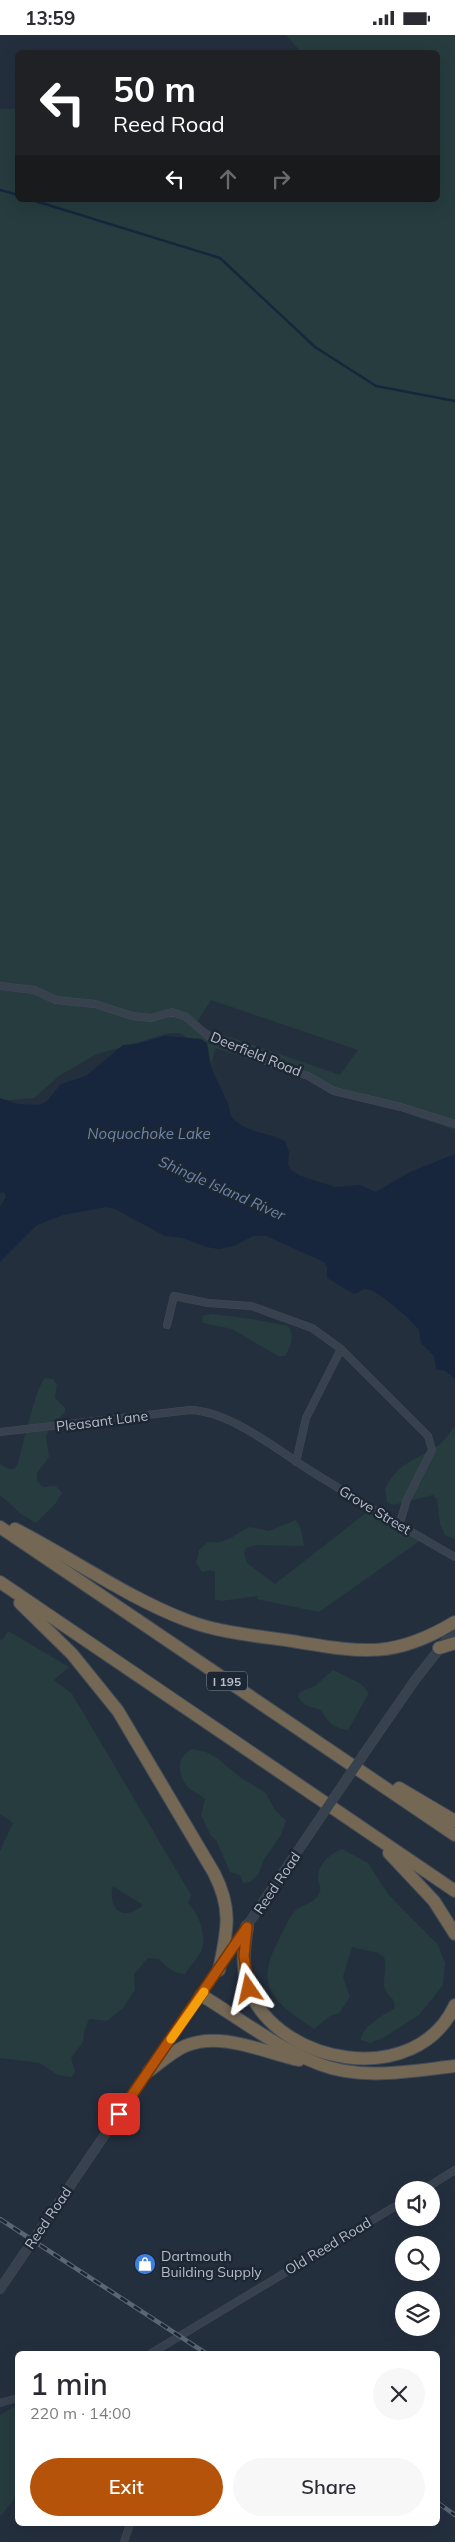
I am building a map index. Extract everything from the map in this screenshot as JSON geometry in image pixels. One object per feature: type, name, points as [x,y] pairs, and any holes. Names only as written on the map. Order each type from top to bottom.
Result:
[{"type":"highway","points":[[0,1521],[145,1601],[186,1620],[211,1628],[370,1652],[396,1648],[421,1641],[455,1621]]},
{"type":"highway","name":"I 195","points":[[0,1527],[455,1835]]},
{"type":"highway","points":[[0,1583],[455,1891]]},
{"type":"highway","points":[[0,1583],[72,1654],[108,1697],[140,1745],[214,1873],[224,1894],[228,1912],[218,1970]]},
{"type":"highway","points":[[439,1648],[455,1643]]},
{"type":"highway","points":[[345,1760],[455,1821]]},
{"type":"highway","points":[[370,1833],[434,1901],[455,1934]]},
{"type":"highway","points":[[247,1927],[244,1947],[244,1971],[253,1997],[263,2012],[280,2028],[300,2041],[323,2052],[362,2059],[400,2054],[432,2036],[445,2023],[455,2005]]},
{"type":"highway","points":[[202,1995],[284,2047],[320,2065]]},
{"type":"highway","points":[[149,2071],[186,2046],[211,2041],[231,2043],[349,2071],[378,2073],[455,2066]]},
{"type":"street","name":"Deerfield Road","points":[[0,986],[34,990],[56,1000],[95,1005],[132,1016],[151,1018],[172,1012],[186,1017],[208,1036],[254,1057],[308,1076],[334,1091],[401,1107],[455,1124]]},
{"type":"street","points":[[167,1325],[174,1296],[208,1303],[251,1306],[312,1328],[341,1349],[428,1436],[432,1450],[407,1499],[399,1526]]},
{"type":"street","points":[[296,1463],[306,1418],[341,1349]]},
{"type":"street","name":"Pleasant Lane","points":[[0,1433],[190,1410],[204,1410]]},
{"type":"street","name":"Grove Street","points":[[204,1410],[229,1421],[399,1526],[455,1557]]},
{"type":"street","name":"Reed Road","points":[[0,2289],[202,1995],[370,1745],[439,1648],[455,1629]]},
{"type":"street","points":[[437,2181],[455,2170]]},
{"type":"street","name":"Old Reed Road","points":[[155,2351],[395,2206]]},
{"type":"street","points":[[0,2403],[15,2399]]},
{"type":"street","points":[[124,2542],[129,2526]]},
{"type":"green space","points":[[286,35],[455,35],[455,1130],[216,1048],[210,1066],[190,1039],[179,1033],[169,1033],[95,1055],[59,1076],[34,1098],[0,1101],[0,109],[15,109],[15,202],[440,202],[440,50],[299,50]],"holes":[[[211,1000],[358,1050],[340,1075],[195,1025]]]},
{"type":"green space","points":[[212,1314],[288,1326],[292,1337],[289,1349],[285,1356],[278,1356],[232,1329],[203,1323],[202,1316]]},
{"type":"green space","points":[[45,1378],[53,1379],[57,1385],[55,1398],[65,1408],[65,1412],[49,1429],[46,1437],[49,1457],[37,1473],[37,1481],[43,1487],[56,1486],[62,1493],[55,1504],[36,1523],[21,1514],[0,1495],[0,1464],[8,1469],[14,1469],[18,1464],[34,1405],[41,1383]]},
{"type":"green space","points":[[455,1426],[455,1539],[445,1535],[440,1524],[437,1499],[433,1495],[393,1505],[387,1502],[385,1489],[396,1472],[440,1444]]},
{"type":"green space","points":[[371,1509],[424,1538],[319,1612],[256,1599],[258,1596],[221,1601],[215,1599],[215,1572],[210,1570],[202,1572],[196,1563],[199,1550],[208,1542],[226,1540],[250,1527],[269,1531],[296,1520],[301,1529],[304,1546],[257,1545],[246,1548],[244,1552],[247,1563],[275,1584]]},
{"type":"green space","points":[[8,1631],[69,1667],[54,1680],[72,1694],[191,1895],[188,1904],[196,1913],[203,1933],[201,1952],[185,1974],[174,1971],[159,1959],[148,1958],[134,1974],[135,1990],[123,2008],[107,2021],[89,2019],[84,2032],[83,2042],[71,2058],[75,2072],[71,2077],[58,2075],[40,2063],[0,2058],[0,1851],[13,1823],[0,1814],[0,1639],[2,1640]],"holes":[[[113,1886],[143,1905],[129,1913],[119,1911],[112,1901]]]},
{"type":"green space","points":[[333,1670],[361,1684],[369,1693],[348,1730],[332,1724],[321,1710],[305,1705],[298,1697],[300,1692],[315,1686]]},
{"type":"green space","points":[[192,1749],[206,1752],[217,1758],[241,1778],[266,1793],[275,1810],[286,1821],[281,1835],[264,1859],[258,1875],[250,1882],[243,1883],[240,1875],[230,1872],[216,1840],[211,1836],[201,1815],[205,1799],[190,1789],[184,1782],[180,1772],[181,1761],[183,1756]]},
{"type":"green space","points":[[342,1849],[368,1863],[388,1894],[438,1945],[445,1963],[443,1985],[419,2015],[383,2038],[370,2043],[361,2040],[364,2031],[373,2022],[394,2009],[395,2005],[385,1989],[385,1961],[384,1957],[378,1953],[352,1947],[343,1977],[350,1997],[339,2013],[330,2016],[314,2029],[279,2002],[272,1993],[268,1983],[271,1957],[288,1922],[295,1911],[317,1898],[320,1890],[318,1875],[322,1865],[328,1857]]},
{"type":"green space","points":[[15,2406],[15,2498],[0,2517],[0,2415]]},
{"type":"water","name":"Noquochoke Lake","points":[[165,1036],[201,1039],[207,1043],[211,1067],[228,1104],[231,1116],[243,1126],[285,1141],[289,1152],[288,1165],[291,1170],[301,1176],[335,1187],[360,1185],[376,1192],[410,1172],[455,1154],[455,1379],[446,1371],[436,1369],[434,1356],[421,1343],[419,1330],[385,1299],[377,1293],[365,1289],[354,1294],[327,1278],[327,1268],[324,1262],[266,1236],[253,1236],[234,1246],[219,1249],[206,1247],[183,1238],[165,1236],[115,1209],[106,1207],[63,1215],[37,1225],[0,1262],[0,1207],[6,1197],[4,1192],[0,1193],[0,1098],[18,1104],[38,1105],[46,1102],[61,1084],[86,1076],[123,1045],[137,1044]]},
{"type":"waterway","points":[[0,190],[15,194]]},
{"type":"waterway","points":[[38,202],[220,258],[315,347],[376,386],[455,401]]},
{"type":"railway","points":[[0,2219],[202,2351]]},
{"type":"railway","points":[[440,2504],[455,2515]]},
{"type":"slow traffic","points":[[171,2039],[204,1992]]},
{"type":"place","name":"Dartmouth Building Supply","points":[[145,2264]]},
{"type":"route","points":[[119,2114],[247,1927],[244,1947],[244,1971],[249,1989]]},
{"type":"water label","name":"Shingle Island River","points":[[222,1188]]}]
